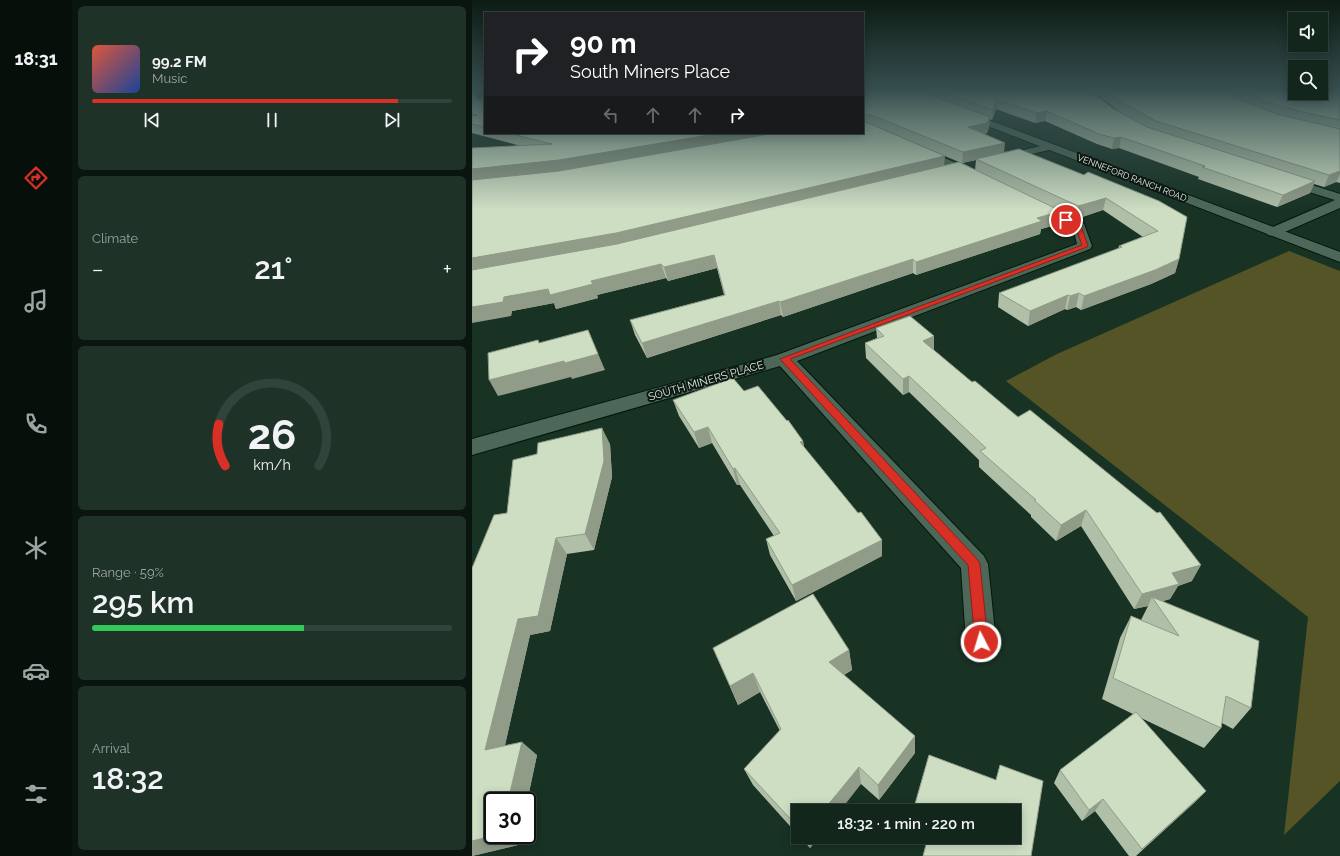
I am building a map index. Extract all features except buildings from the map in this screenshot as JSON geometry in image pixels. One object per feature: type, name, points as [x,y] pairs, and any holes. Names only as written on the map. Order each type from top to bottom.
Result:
[{"type":"street","points":[[875,130],[989,182]]},
{"type":"street","name":"VENNEFORD RANCH ROAD","points":[[1006,130],[1340,257]]},
{"type":"street","points":[[938,174],[1049,146]]},
{"type":"street","points":[[1274,176],[1340,198]]},
{"type":"street","name":"SOUTH MINERS PLACE","points":[[472,447],[784,359],[1085,246],[1079,227],[1016,196]]},
{"type":"street","points":[[1273,232],[1340,203]]},
{"type":"street","points":[[784,359],[974,564],[981,642]]},
{"type":"shaded area","points":[[1289,251],[1340,271],[1340,781],[1284,835],[1308,617],[1006,381],[1057,354]]},
{"type":"route","points":[[981,642],[974,564],[784,359],[1085,246],[1079,227],[1066,220]]}]
